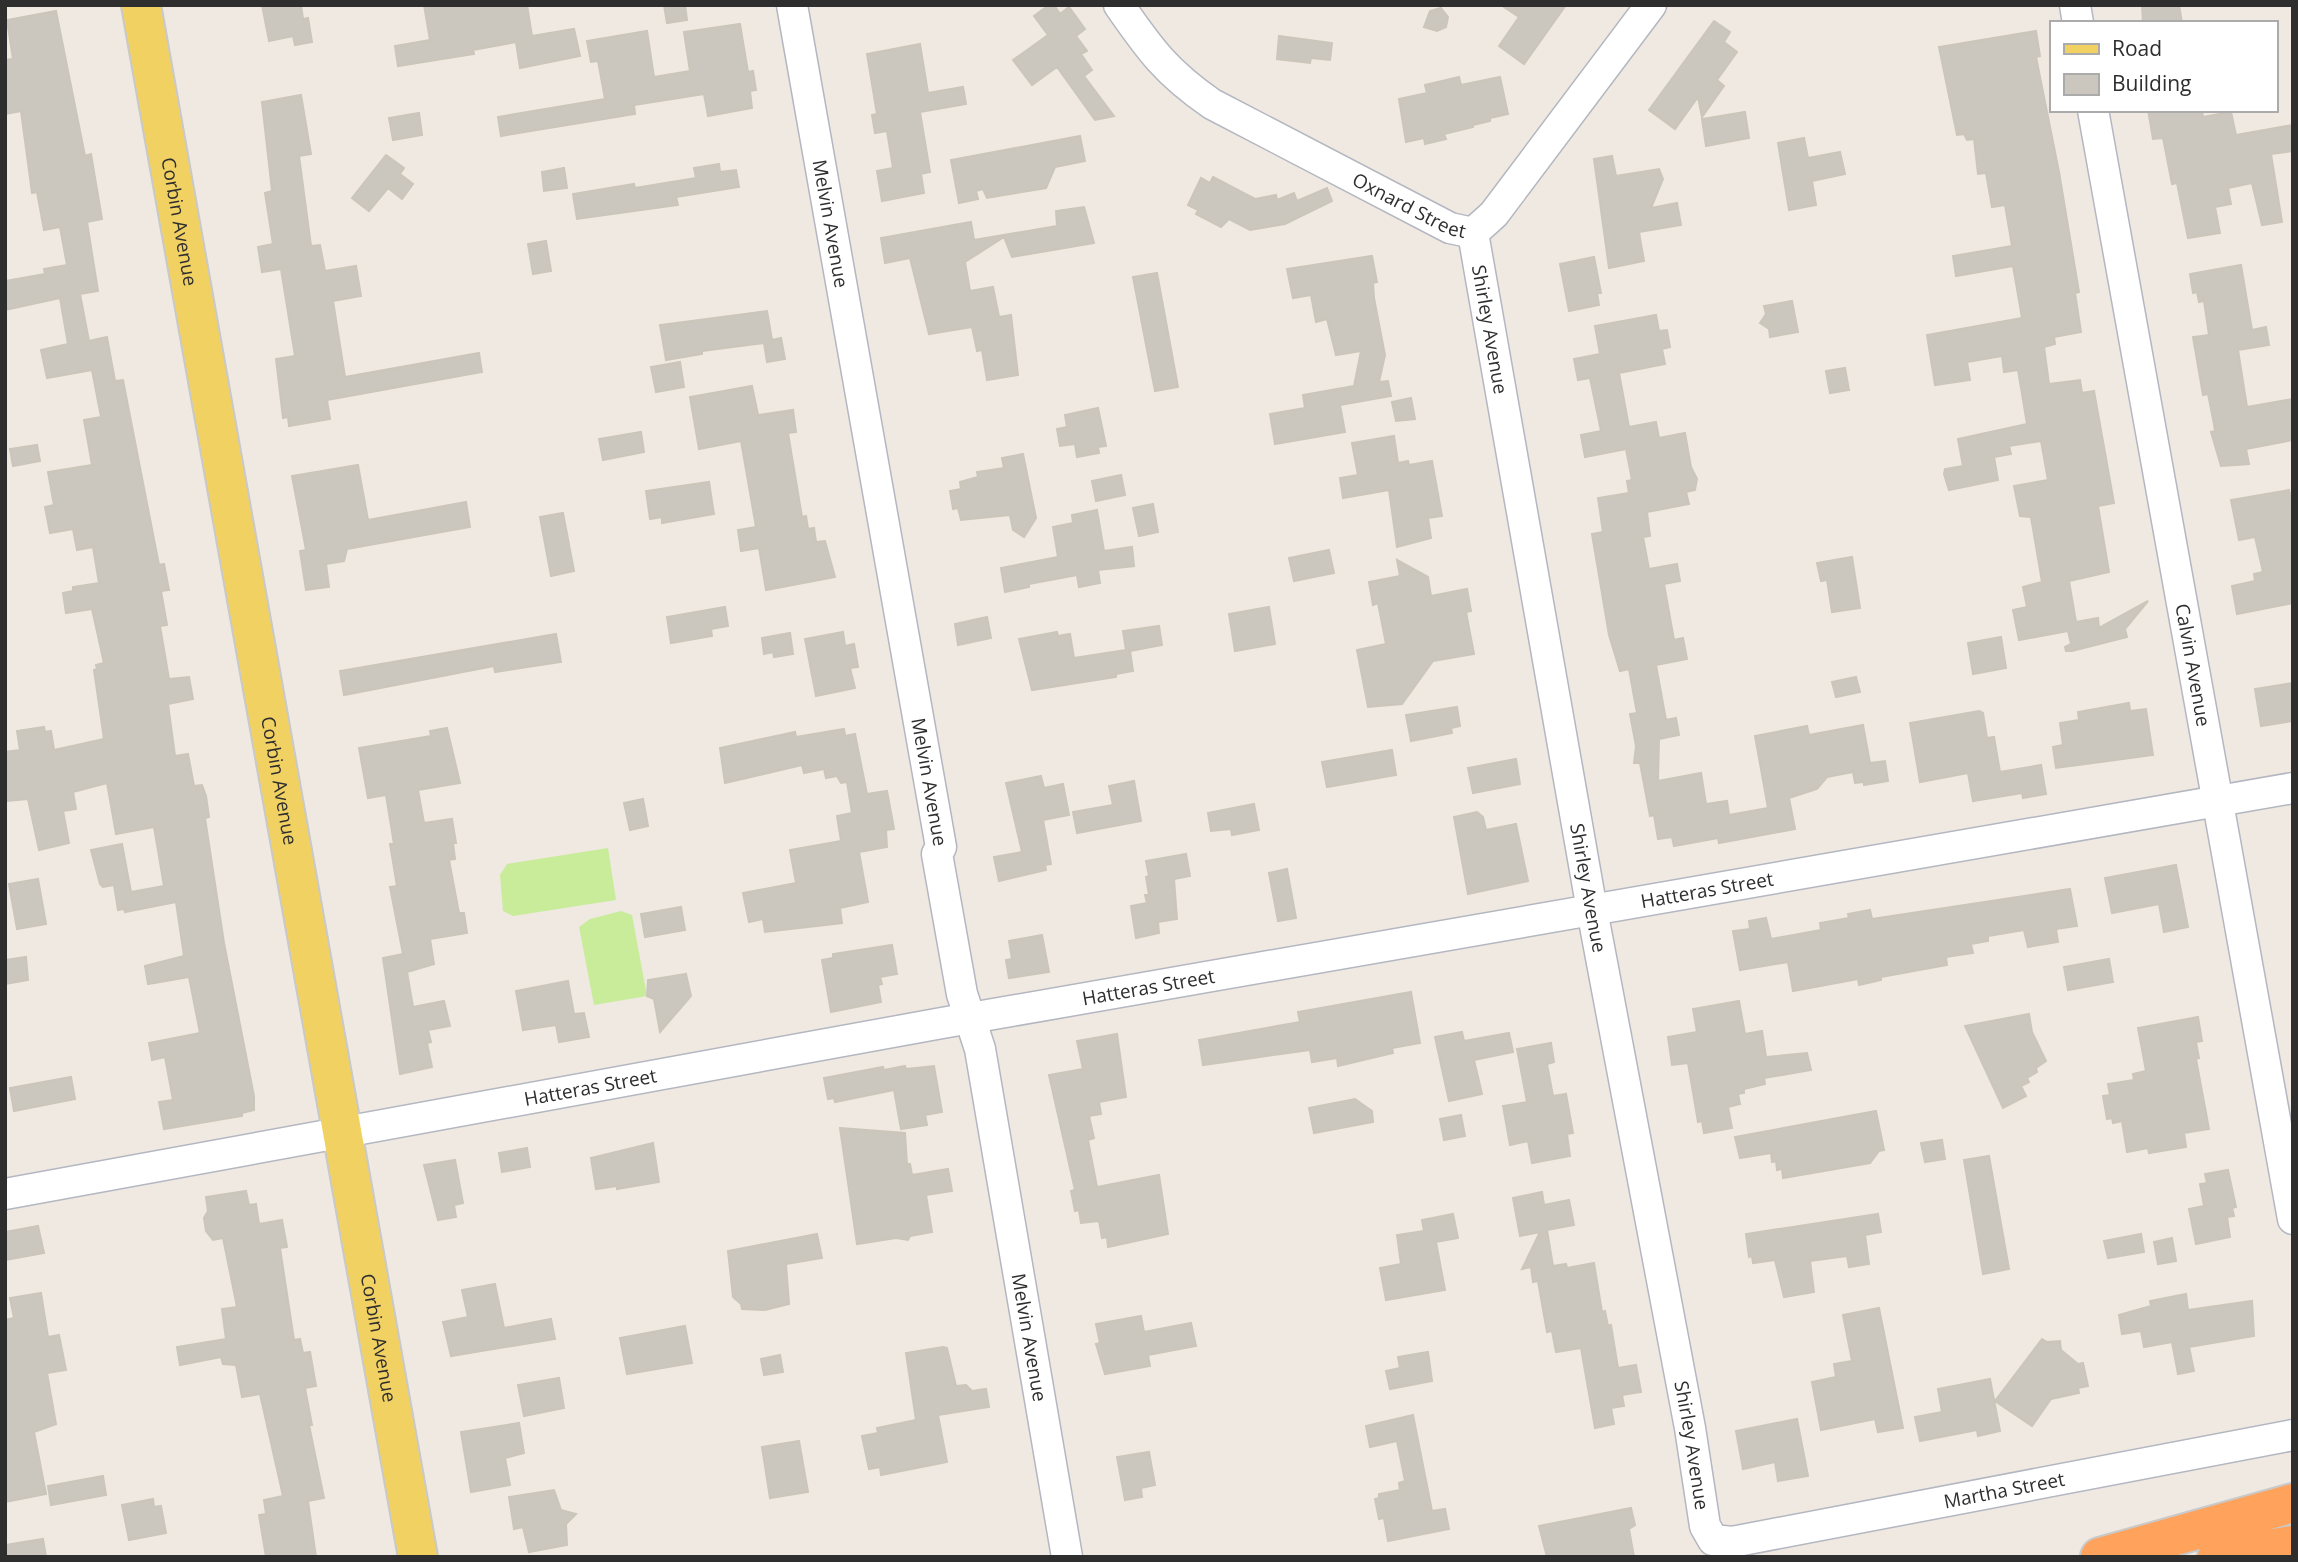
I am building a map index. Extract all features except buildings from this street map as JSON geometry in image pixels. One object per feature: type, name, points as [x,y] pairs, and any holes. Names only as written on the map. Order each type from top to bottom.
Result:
[{"type":"highway","points":[[2100,1557],[2293,1503]]},
{"type":"highway","points":[[2217,1557],[2293,1545]]},
{"type":"main road","name":"Corbin Avenue","points":[[141,5],[418,1557]]},
{"type":"street","name":"Melvin Avenue","points":[[792,5],[942,847],[937,854],[962,994],[982,1063],[1067,1557]]},
{"type":"street","name":"Oxnard Street","points":[[1119,5],[1149,48],[1176,79],[1212,104],[1450,228],[1472,233],[1494,214],[1651,5]]},
{"type":"street","name":"Calvin Avenue","points":[[2093,112],[2220,801],[2293,1219]]},
{"type":"street","name":"Shirley Avenue","points":[[1472,233],[1592,910],[1690,1428],[1705,1526],[1713,1540]]},
{"type":"street","name":"Hatteras Street","points":[[5,1194],[969,1019],[2293,788]]},
{"type":"street","name":"Martha Street","points":[[1713,1540],[1732,1542],[2293,1435]]},
{"type":"green space","points":[[608,848],[616,900],[513,916],[503,911],[500,875],[507,864]]},
{"type":"green space","points":[[621,911],[632,915],[647,996],[594,1005],[579,927],[590,919]]}]
